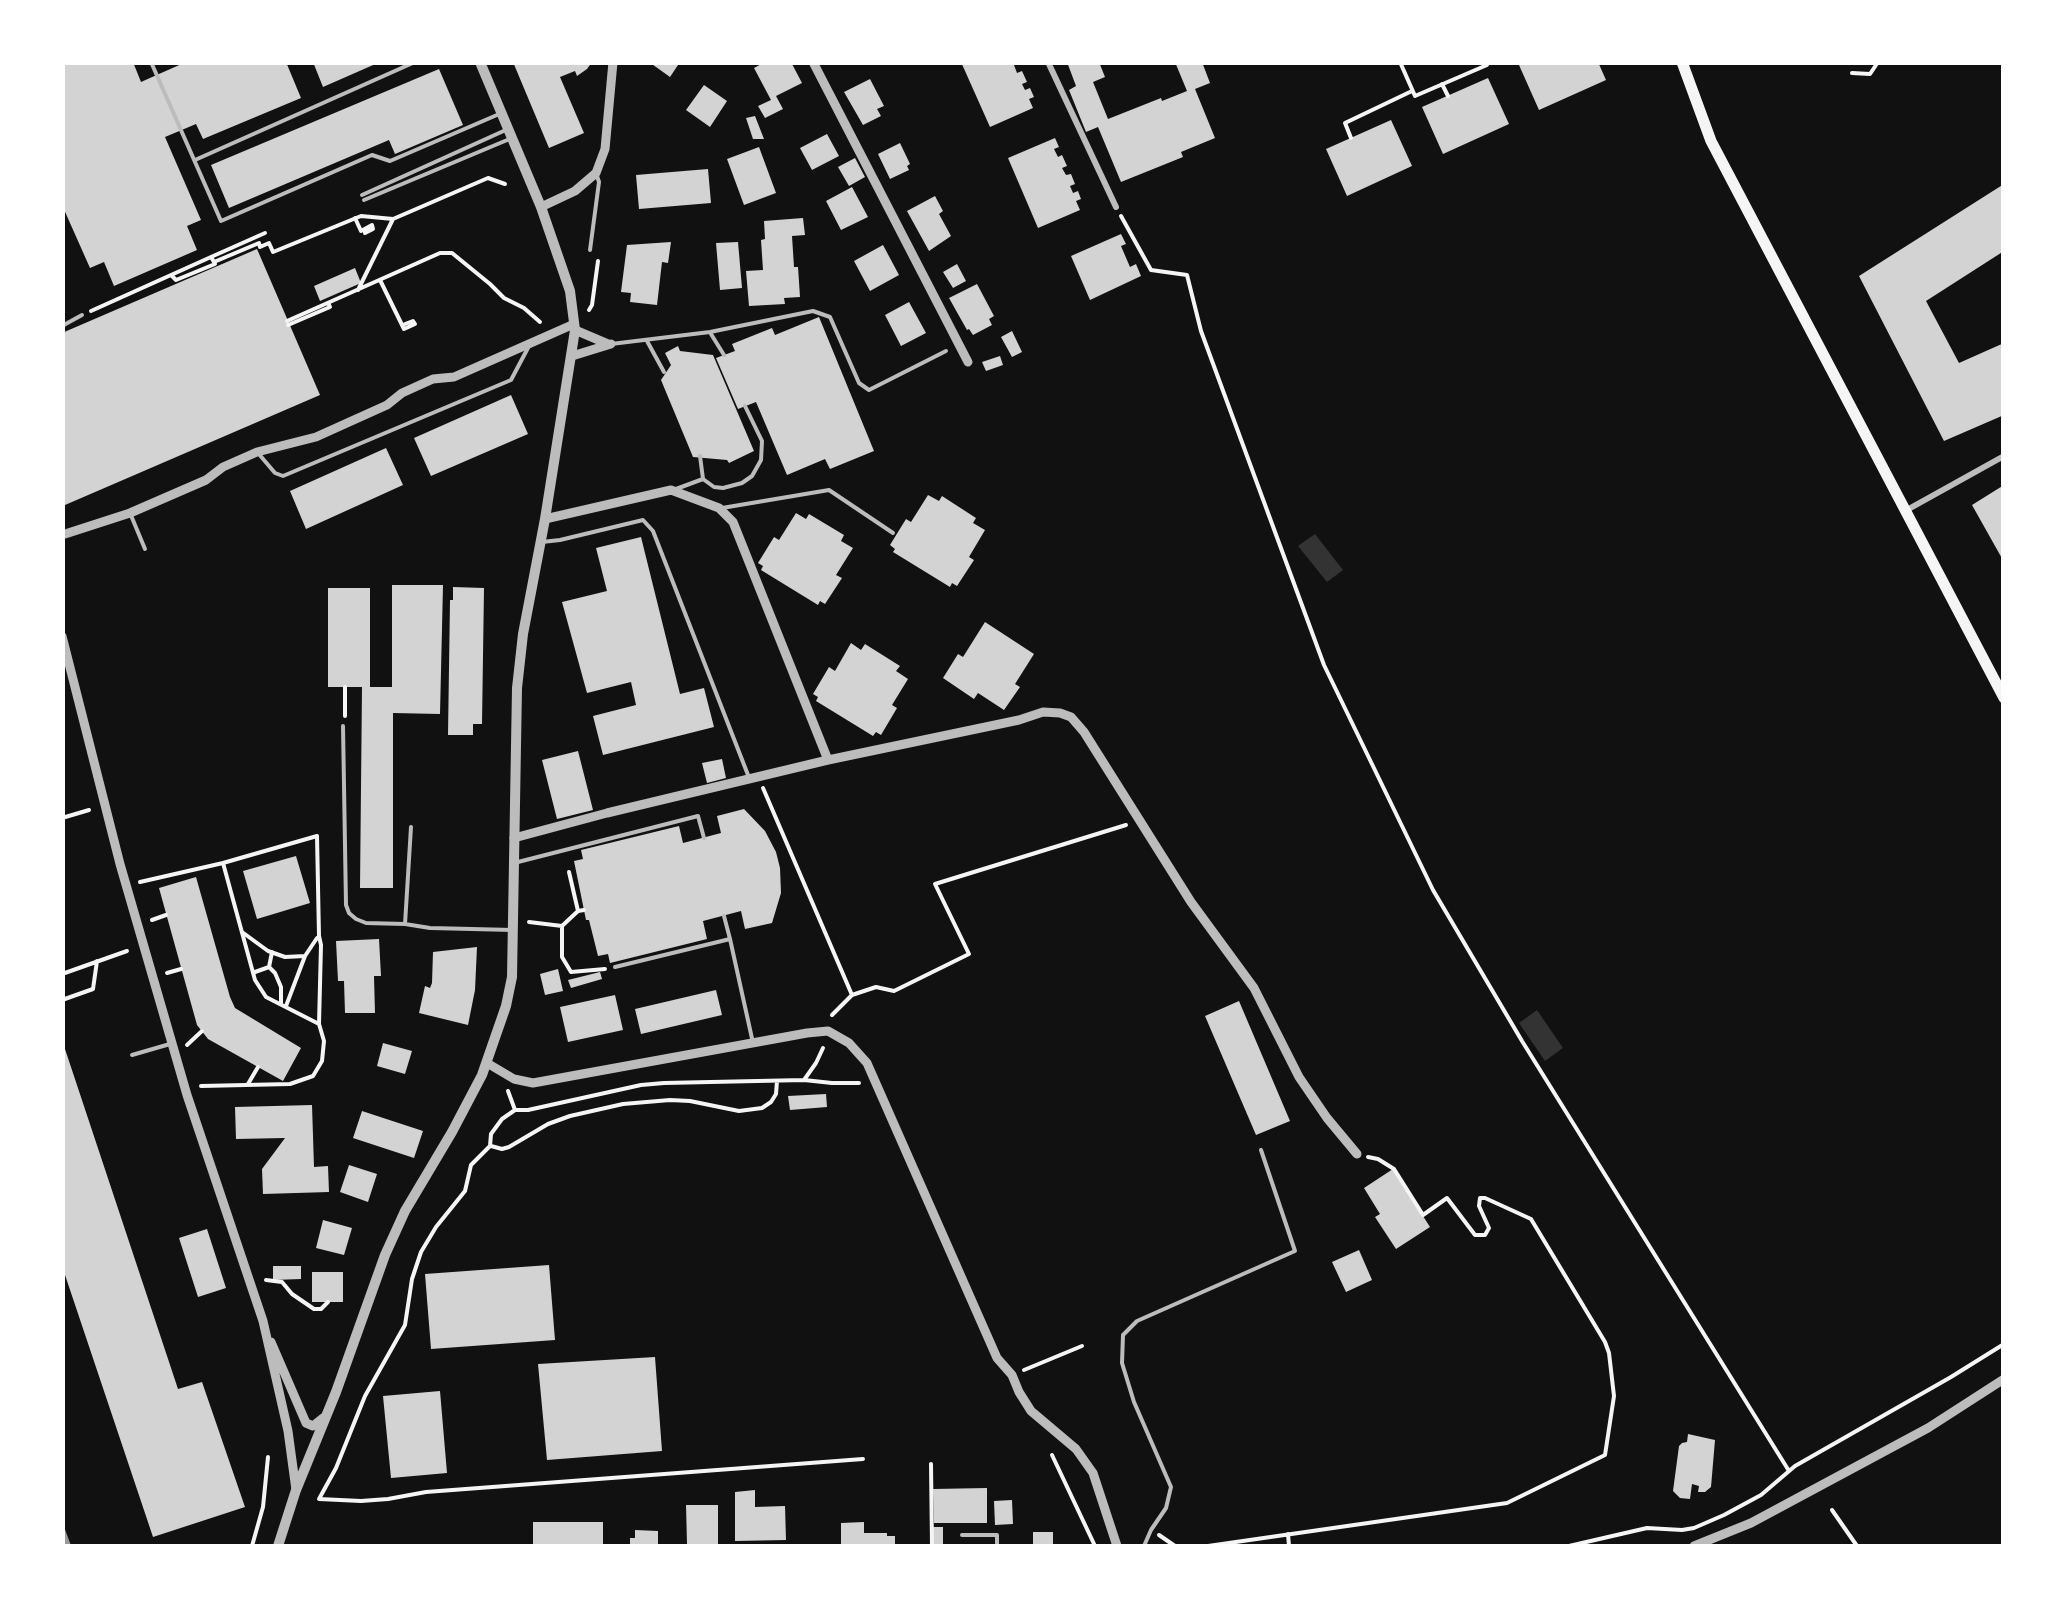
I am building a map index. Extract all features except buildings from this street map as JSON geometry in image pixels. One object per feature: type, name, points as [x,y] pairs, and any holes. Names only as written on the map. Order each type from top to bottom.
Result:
[{"type":"main road","points":[[1682,62],[1712,141],[2004,698]]},
{"type":"street","points":[[278,1546],[385,1255],[487,1062],[512,977],[517,688],[574,327],[570,291],[541,207],[480,62]]},
{"type":"street","points":[[541,207],[574,191],[596,174],[605,148],[613,62]]},
{"type":"street","points":[[813,62],[968,362]]},
{"type":"street","points":[[1048,62],[1116,208]]},
{"type":"street","points":[[574,327],[589,338],[611,344]]},
{"type":"street","points":[[62,536],[130,513],[258,452],[316,436],[388,405],[402,392],[434,378],[454,377],[574,327]]},
{"type":"street","points":[[572,356],[611,344]]},
{"type":"street","points":[[1904,512],[2004,456]]},
{"type":"street","points":[[545,519],[672,490],[719,508],[733,522],[828,760]]},
{"type":"street","points":[[62,636],[126,885],[186,1095],[263,1321],[306,1423],[316,1425],[327,1414]]},
{"type":"street","points":[[514,838],[828,760],[1043,712],[1060,713],[1084,732],[1191,902],[1254,988],[1299,1077],[1326,1118],[1357,1154]]},
{"type":"street","points":[[487,1062],[514,1079],[533,1084],[828,1031],[849,1042],[866,1063],[997,1358],[1012,1375],[1031,1410],[1076,1449],[1093,1473],[1117,1546]]},
{"type":"street","points":[[263,1321],[288,1432],[296,1490]]},
{"type":"street","points":[[1694,1546],[1750,1523],[1928,1428],[2004,1378]]},
{"type":"lane","points":[[150,62],[221,221],[372,155],[390,161],[502,113]]},
{"type":"lane","points":[[194,160],[415,62]]},
{"type":"lane","points":[[510,133],[363,197],[510,133]]},
{"type":"lane","points":[[590,250],[599,182],[596,174]]},
{"type":"lane","points":[[611,344],[710,332],[813,311],[830,316],[858,384],[868,390],[946,350]]},
{"type":"lane","points":[[62,326],[82,315]]},
{"type":"lane","points":[[710,332],[724,355]]},
{"type":"lane","points":[[646,338],[664,372]]},
{"type":"lane","points":[[258,452],[282,476],[511,380],[528,346]]},
{"type":"lane","points":[[700,456],[704,479],[714,487],[742,483],[752,476],[761,460],[762,441],[745,406]]},
{"type":"lane","points":[[672,490],[704,479]]},
{"type":"lane","points":[[719,508],[829,490],[893,533]]},
{"type":"lane","points":[[130,513],[146,549]]},
{"type":"lane","points":[[540,542],[643,520],[653,531],[754,778]]},
{"type":"lane","points":[[344,726],[349,913],[366,923],[513,930]]},
{"type":"lane","points":[[514,863],[698,816],[704,838]]},
{"type":"lane","points":[[404,924],[411,828]]},
{"type":"lane","points":[[724,916],[753,1043]]},
{"type":"lane","points":[[615,967],[730,939]]},
{"type":"lane","points":[[132,1055],[172,1044]]},
{"type":"lane","points":[[1144,1546],[1166,1508],[1171,1487],[1134,1402],[1122,1363],[1123,1335],[1137,1320],[1295,1251],[1261,1150]]},
{"type":"lane","points":[[962,1535],[996,1535],[997,1546]]},
{"type":"path","points":[[1400,62],[1415,96],[1489,63]]},
{"type":"path","points":[[1852,73],[1870,74],[1878,62]]},
{"type":"path","points":[[1442,84],[1448,96]]},
{"type":"path","points":[[1351,138],[1344,124],[1412,91]]},
{"type":"path","points":[[82,315],[170,275],[257,244],[260,247],[270,243],[273,252],[361,216],[392,220],[488,178],[505,184]]},
{"type":"path","points":[[1116,208],[1150,270],[1186,276],[1201,330],[1324,665],[1434,890],[1522,1041],[1789,1471]]},
{"type":"path","points":[[354,218],[360,230],[372,226],[365,233]]},
{"type":"path","points":[[358,290],[392,220]]},
{"type":"path","points":[[213,259],[265,233]]},
{"type":"path","points":[[257,244],[260,252]]},
{"type":"path","points":[[288,323],[330,307],[328,303],[440,253],[452,253],[504,298],[540,322]]},
{"type":"path","points":[[170,275],[176,280],[190,276],[215,264],[213,259]]},
{"type":"path","points":[[380,280],[404,329],[415,324],[405,324]]},
{"type":"path","points":[[126,295],[129,302]]},
{"type":"path","points":[[345,710],[346,687]]},
{"type":"path","points":[[754,778],[852,995]]},
{"type":"path","points":[[62,818],[89,810]]},
{"type":"path","points":[[832,1015],[852,995],[876,987],[894,991],[969,954],[936,884],[1140,821]]},
{"type":"path","points":[[126,885],[316,836],[322,1062],[312,1076],[290,1084],[196,1086]]},
{"type":"path","points":[[223,862],[253,973],[266,996],[319,1024]]},
{"type":"path","points":[[529,922],[562,926],[581,911],[569,872]]},
{"type":"path","points":[[152,920],[166,916]]},
{"type":"path","points":[[562,926],[562,957],[571,972],[615,967]]},
{"type":"path","points":[[241,932],[285,957],[304,956]]},
{"type":"path","points":[[283,1004],[304,956],[319,936]]},
{"type":"path","points":[[62,974],[127,951]]},
{"type":"path","points":[[269,967],[272,952]]},
{"type":"path","points":[[62,1001],[93,989],[98,961]]},
{"type":"path","points":[[253,973],[269,967]]},
{"type":"path","points":[[269,967],[281,987],[283,1004]]},
{"type":"path","points":[[166,973],[182,969]]},
{"type":"path","points":[[185,1046],[202,1031]]},
{"type":"path","points":[[804,1080],[823,1048]]},
{"type":"path","points":[[248,1084],[258,1067]]},
{"type":"path","points":[[863,1082],[753,1080],[653,1084],[515,1110],[502,1119],[490,1134],[490,1146],[471,1165],[465,1191],[421,1252],[412,1278],[405,1325],[365,1396],[319,1499],[388,1500],[426,1492],[863,1459]]},
{"type":"path","points":[[490,1146],[509,1147],[548,1124],[623,1104],[670,1100],[740,1110],[762,1108],[776,1094],[777,1081]]},
{"type":"path","points":[[509,1089],[515,1110]]},
{"type":"path","points":[[1208,1546],[1507,1502],[1606,1455],[1613,1419],[1613,1376],[1605,1342],[1531,1220],[1480,1198],[1479,1206],[1488,1228],[1485,1235],[1475,1235],[1447,1198],[1423,1214],[1394,1170],[1378,1159],[1357,1154]]},
{"type":"path","points":[[258,1279],[282,1282],[314,1309],[321,1309],[328,1302]]},
{"type":"path","points":[[1570,1546],[1648,1528],[1694,1528],[1761,1495],[1789,1471],[2004,1344]]},
{"type":"path","points":[[1024,1370],[1082,1346]]},
{"type":"path","points":[[352,1394],[365,1396]]},
{"type":"path","points":[[1052,1455],[1095,1546]]},
{"type":"path","points":[[252,1546],[263,1507],[268,1457]]},
{"type":"path","points":[[931,1464],[932,1546]]},
{"type":"path","points":[[1832,1510],[1856,1546]]},
{"type":"path","points":[[1151,1530],[1176,1546]]},
{"type":"path","points":[[1288,1534],[1290,1546]]},
{"type":"shaded area","points":[[1315,534],[1343,570],[1327,582],[1298,546]]},
{"type":"shaded area","points":[[1537,1010],[1563,1048],[1545,1061],[1519,1023]]},
{"type":"railway","points":[[62,1530],[68,1546]]}]
